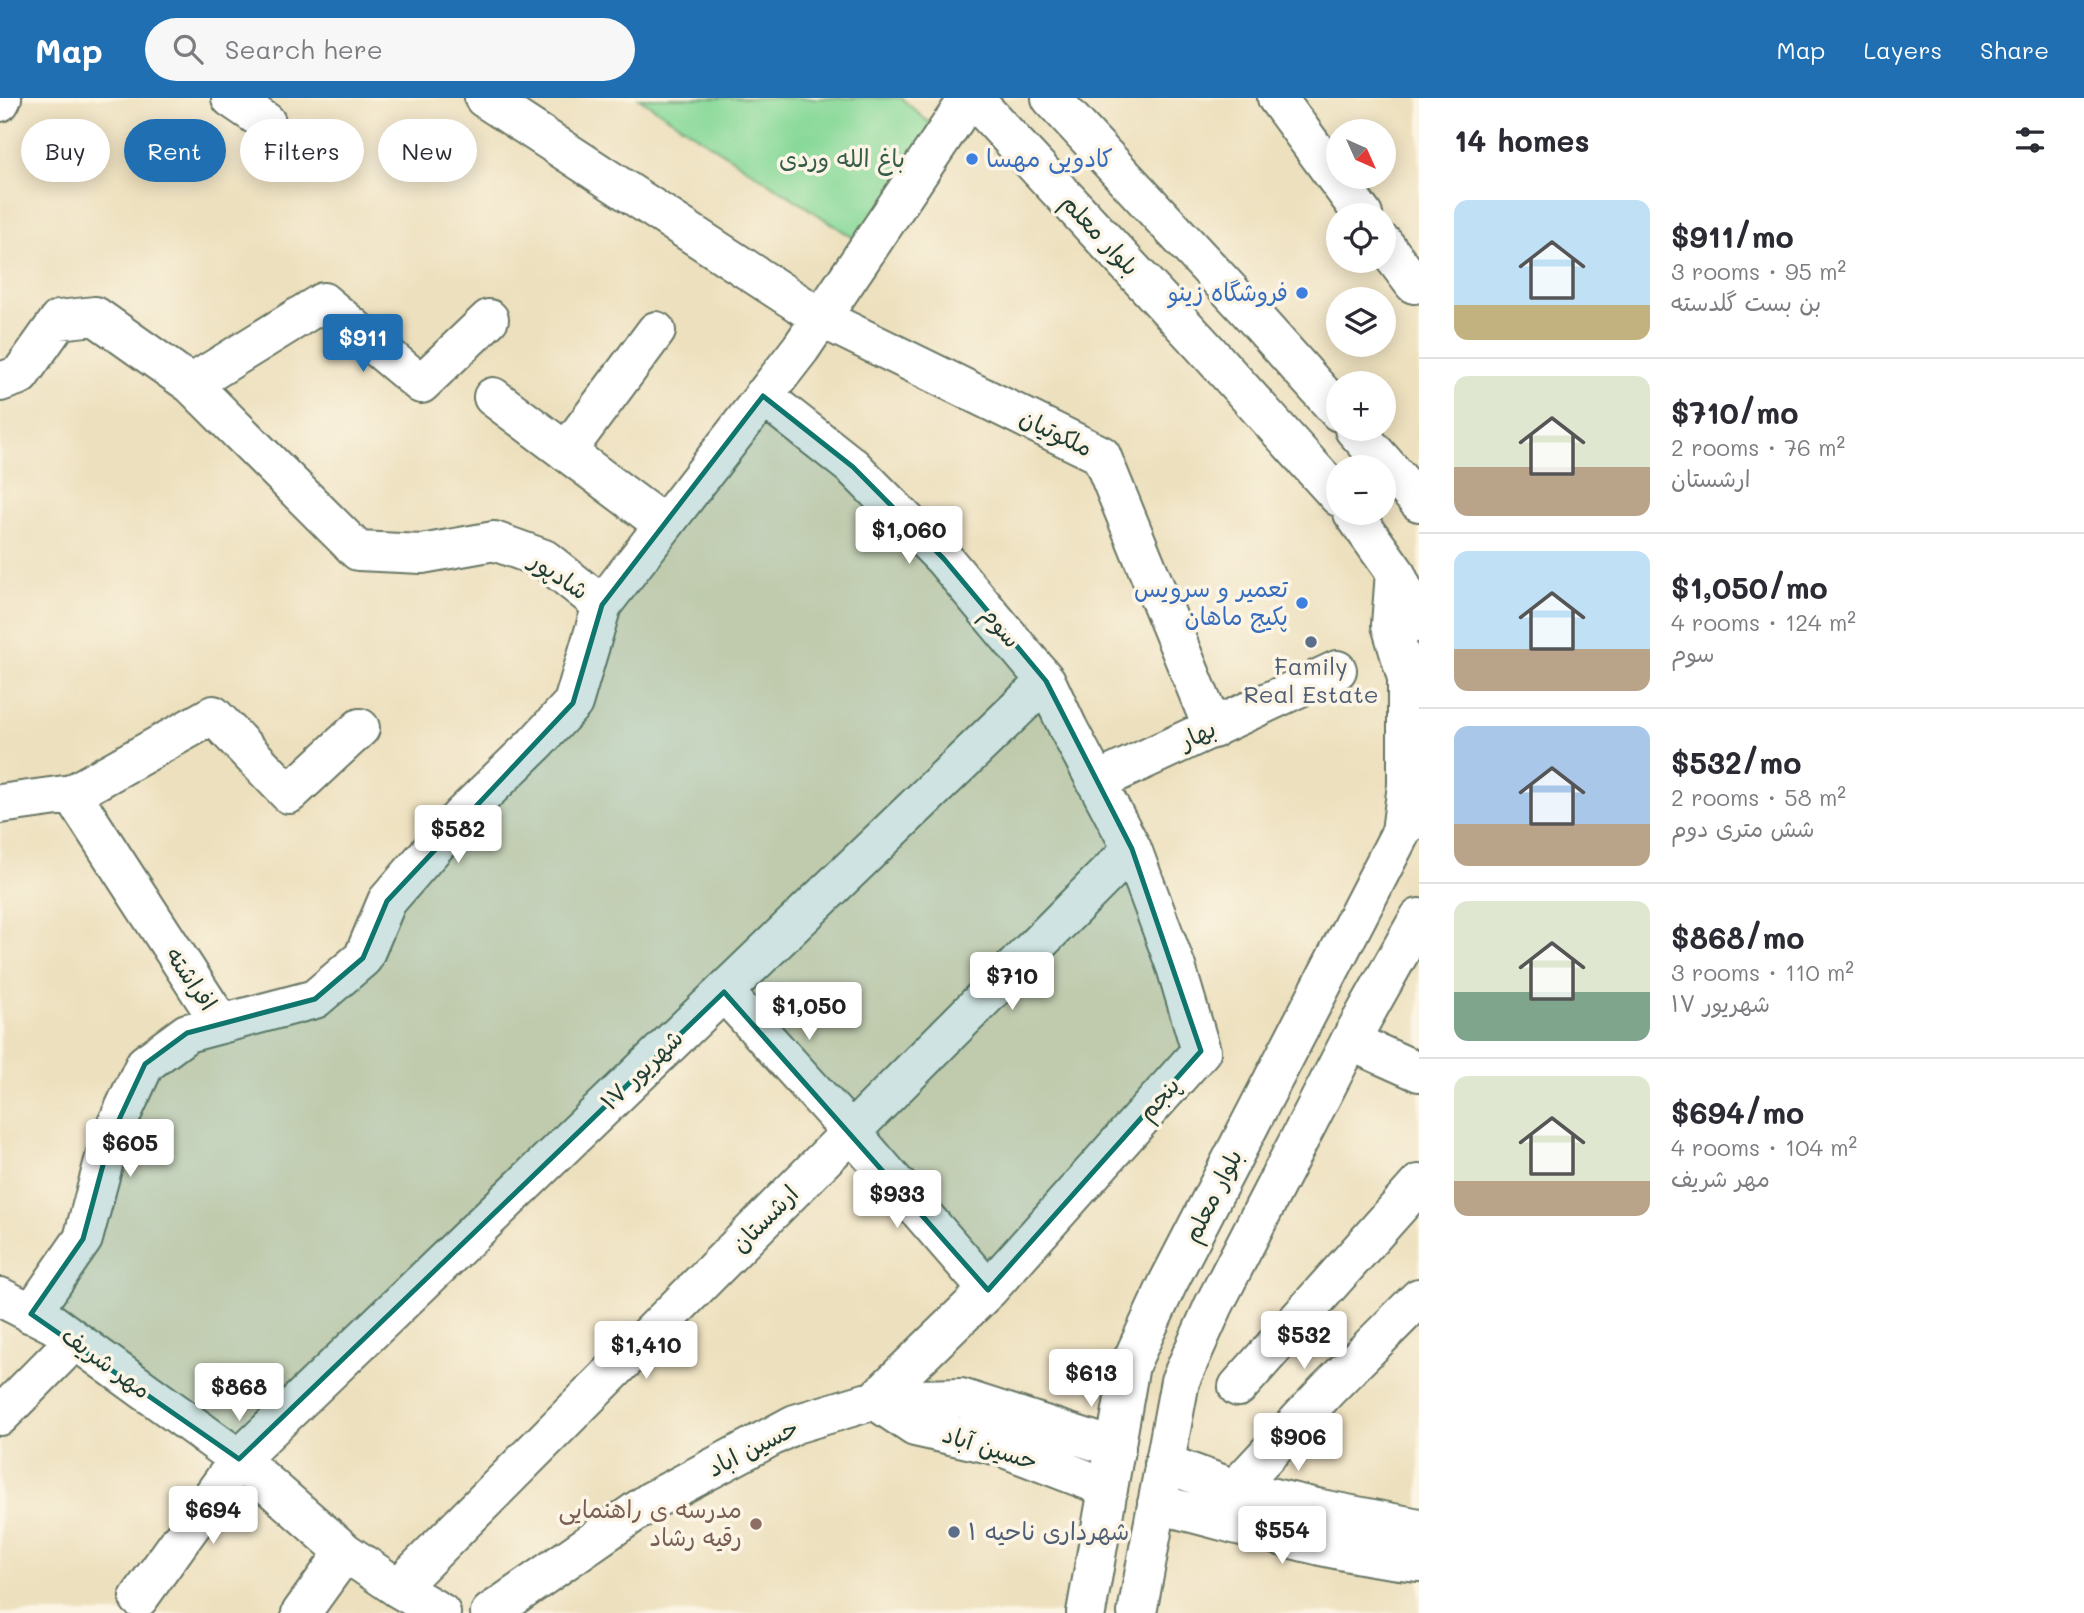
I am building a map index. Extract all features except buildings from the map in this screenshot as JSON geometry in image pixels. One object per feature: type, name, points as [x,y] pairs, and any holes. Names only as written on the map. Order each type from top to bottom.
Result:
[{"type":"street","points":[[231,98],[262,119]]},
{"type":"street","name":"ملکوتیان","points":[[484,98],[821,318],[1101,455],[1213,729]]},
{"type":"street","points":[[602,605],[821,318],[971,98]]},
{"type":"street","name":"بلوار معلم","points":[[971,98],[1203,346],[1326,483]]},
{"type":"street","points":[[1051,98],[1326,397]]},
{"type":"street","points":[[1277,98],[1354,203]]},
{"type":"street","points":[[1396,261],[1413,284]]},
{"type":"street","points":[[191,384],[323,302],[421,384],[489,319]]},
{"type":"street","name":"شادپور","points":[[0,382],[20,375],[59,320],[95,316],[191,384],[358,551],[422,554],[494,541],[544,559],[602,605],[573,703],[461,816],[387,901],[363,958],[315,999],[221,1024]]},
{"type":"street","points":[[566,452],[656,331]]},
{"type":"street","name":"سوم","points":[[763,396],[853,467],[944,559],[1046,681],[1068,728]]},
{"type":"street","points":[[492,397],[664,524]]},
{"type":"street","points":[[1365,441],[1419,502]]},
{"type":"street","points":[[1362,525],[1395,572],[1416,615]]},
{"type":"street","name":"بلوار معلم","points":[[1086,1613],[1130,1365],[1168,1283],[1410,820],[1407,678],[1391,625],[1395,572]]},
{"type":"street","name":"بهار","points":[[1096,782],[1337,670]]},
{"type":"street","name":"۱۷ شهریور","points":[[139,1598],[239,1459],[1046,681]]},
{"type":"street","points":[[0,804],[72,794],[213,715],[289,794],[360,728]]},
{"type":"street","name":"پنجم","points":[[875,1400],[988,1290],[1201,1051],[1176,967],[1132,849],[1068,728]]},
{"type":"street","name":"افراشته","points":[[16,1306],[83,1239],[110,1139],[145,1064],[187,1032],[221,1024],[72,794]]},
{"type":"street","name":"ارشستان","points":[[398,1588],[1132,849]]},
{"type":"street","name":"بلوار معلم","points":[[1137,1613],[1180,1381],[1214,1305],[1350,1041],[1419,918]]},
{"type":"street","points":[[723,992],[851,1132],[988,1290]]},
{"type":"street","points":[[1350,1041],[1419,1072]]},
{"type":"street","points":[[1238,1387],[1419,1184]]},
{"type":"street","points":[[1235,1489],[1327,1390],[1419,1298]]},
{"type":"street","name":"مهر شریف","points":[[16,1306],[53,1324],[239,1459],[345,1552],[441,1613]]},
{"type":"street","points":[[0,1416],[75,1340]]},
{"type":"street","name":"حسین اباد","points":[[490,1613],[651,1501],[795,1424],[875,1400],[961,1398],[1164,1463]]},
{"type":"street","name":"حسین آباد","points":[[875,1400],[915,1427],[999,1446],[1157,1504]]},
{"type":"street","points":[[1164,1463],[1235,1489],[1419,1528]]},
{"type":"street","points":[[1157,1504],[1334,1548],[1419,1562]]},
{"type":"street","points":[[301,1613],[345,1552]]},
{"type":"highlighted area","points":[[763,396],[853,467],[944,559],[1046,681],[1132,849],[1201,1051],[988,1290],[724,992],[239,1459],[31,1314],[83,1239],[110,1139],[145,1064],[187,1033],[315,999],[363,958],[387,901],[573,703],[602,605]]},
{"type":"green space","name":"باغ الله وردی","points":[[639,98],[901,98],[932,125],[863,244]]},
{"type":"place","name":"کادویی مهسا","points":[[972,159]]},
{"type":"place","name":"فروشگاه زینو","points":[[1302,293]]},
{"type":"place","name":"تعمیر و سرویس پکیج ماهان","points":[[1302,603]]},
{"type":"place","name":"Family Real Estate","points":[[1311,642]]},
{"type":"place","name":"مدرسه ی راهنمایی رقیه رشاد","points":[[756,1524]]},
{"type":"place","name":"شهرداری ناحیه ۱","points":[[954,1532]]}]
